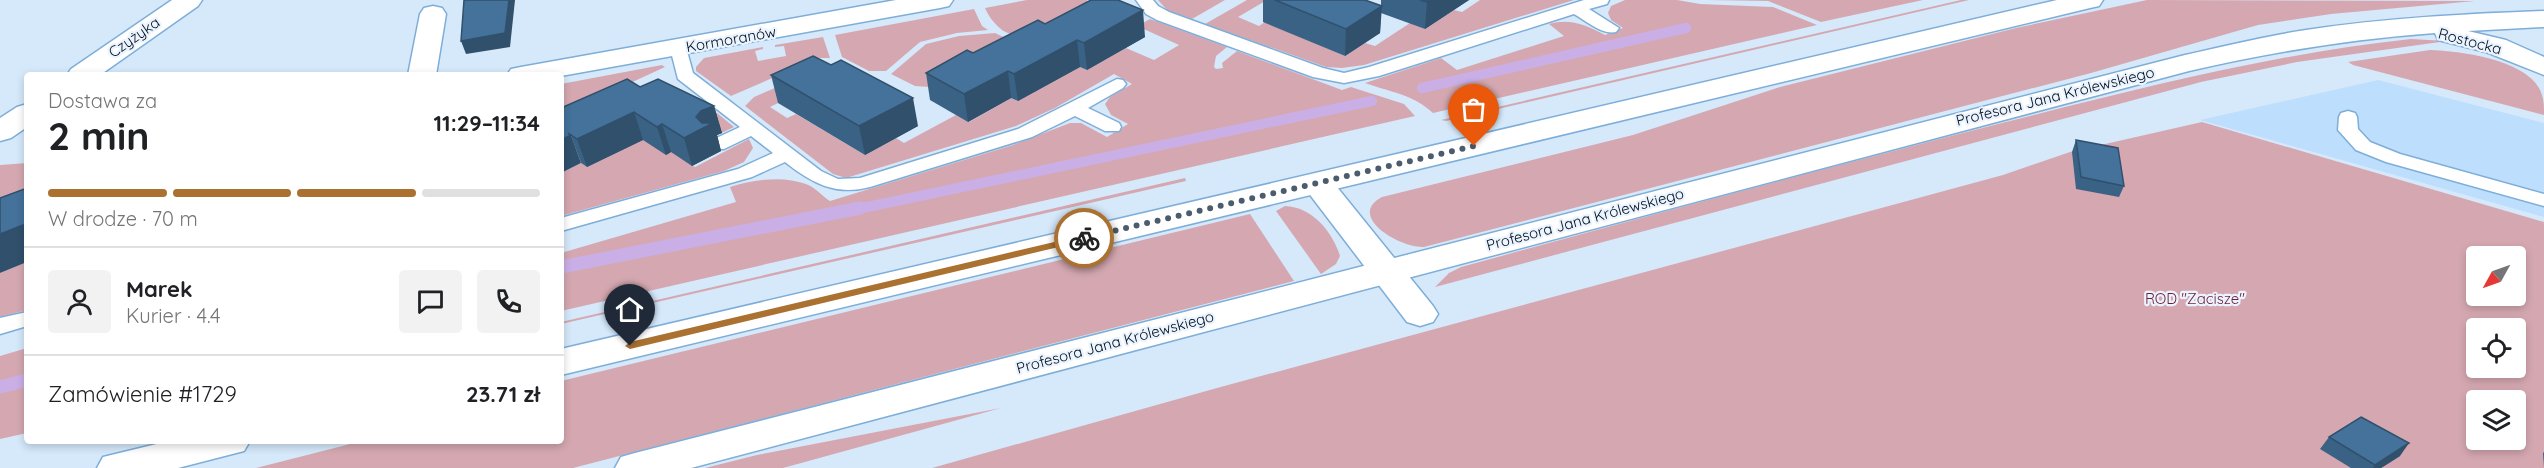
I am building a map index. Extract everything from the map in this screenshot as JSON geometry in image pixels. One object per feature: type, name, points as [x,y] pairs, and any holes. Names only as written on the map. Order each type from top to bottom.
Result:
[{"type":"street","name":"Czyżyka","points":[[85,72],[189,0]]},
{"type":"street","name":"Kormoranów","points":[[539,72],[940,0]]},
{"type":"street","points":[[564,361],[2090,0]]},
{"type":"street","points":[[423,72],[433,14]]},
{"type":"street","name":"Profesora Jana Królewskiego","points":[[634,468],[2185,63],[2288,42],[2393,28],[2544,19]]},
{"type":"street","name":"Rostocka","points":[[2393,28],[2433,31],[2477,41],[2496,46],[2544,67]]},
{"type":"street","points":[[0,132],[24,115]]},
{"type":"street","points":[[0,145],[24,144]]},
{"type":"street","points":[[1317,183],[1420,314]]},
{"type":"street","points":[[117,468],[217,444]]},
{"type":"lane","points":[[1144,0],[1152,10],[1162,16],[1319,73],[1344,78],[1373,72],[1601,0]]},
{"type":"lane","points":[[1575,8],[1610,28]]},
{"type":"lane","points":[[679,48],[684,75],[827,183],[844,187],[1025,133],[1117,84]]},
{"type":"lane","points":[[1074,108],[1112,128]]},
{"type":"lane","points":[[2348,117],[2348,130],[2363,146],[2393,158],[2544,200]]},
{"type":"lane","points":[[717,145],[753,128]]},
{"type":"lane","points":[[564,224],[745,173],[787,154]]},
{"type":"lane","points":[[0,326],[24,320]]},
{"type":"shaded area","points":[[2378,80],[2544,123],[2544,217],[2200,120]]},
{"type":"green space","points":[[1027,0],[1087,0],[1088,2],[1025,36],[1011,34],[1001,29],[985,8]]},
{"type":"green space","points":[[1158,0],[1225,0],[1192,19],[1167,10]]},
{"type":"green space","points":[[1247,0],[1267,0],[1238,17],[1259,26],[1265,22],[1345,56],[1365,43],[1375,46],[1410,23],[1425,29],[1454,10],[1462,12],[1480,0],[1574,0],[1364,65],[1342,68],[1326,67],[1205,24]]},
{"type":"green space","points":[[1625,0],[1677,0],[1700,4],[1773,7],[1817,25],[1433,113],[1409,98],[1365,83],[1441,58],[1457,70],[1564,36],[1549,24],[1557,22],[1578,24],[1605,35],[1623,28],[1611,20],[1608,13],[1611,6]]},
{"type":"green space","points":[[1707,0],[1923,0],[1821,22],[1768,1]]},
{"type":"green space","points":[[1969,0],[1446,121],[1441,120]]},
{"type":"green space","points":[[2147,0],[2475,1],[2331,14],[2258,25],[2091,73],[1424,247],[1414,246],[1390,237],[1373,221],[1370,213],[1372,205],[1382,197],[1633,135],[1780,87],[2016,28]]},
{"type":"green space","points":[[974,9],[982,26],[988,30],[957,33],[920,42],[886,71],[869,71],[842,57],[835,35]]},
{"type":"green space","points":[[1150,19],[1227,47],[1216,56],[1214,67],[1216,69],[1223,68],[1222,63],[1237,51],[1342,90],[1351,87],[1404,104],[1415,116],[564,310],[564,252],[736,202],[730,187],[749,182],[778,179],[797,181],[812,187],[830,201],[1013,145],[1070,123],[1081,123],[1107,137],[1128,124],[1111,115],[1105,104],[1110,97],[1132,84],[1114,74],[1055,108],[1016,126],[846,178],[833,174],[745,106],[754,97],[824,67],[819,83],[770,107],[787,118],[796,114],[865,155],[896,138],[904,143],[956,115],[969,122],[1011,98],[1018,101],[1080,67],[1087,70],[1126,48],[1154,60],[1179,45],[1137,26]]},
{"type":"green space","points":[[995,33],[1012,41],[929,87],[915,86],[891,74],[926,44],[959,36]]},
{"type":"green space","points":[[823,37],[830,58],[819,58],[731,96],[696,71],[696,67],[704,58],[763,47],[755,51],[758,61],[786,56],[784,46],[775,47],[775,45]]},
{"type":"green space","points":[[2411,39],[2447,41],[2297,62],[2201,82],[1435,287],[1449,273],[1461,267],[2002,123],[2154,85],[2256,63]]},
{"type":"green space","points":[[2430,50],[2489,58],[2519,70],[2531,78],[2539,88],[2543,98],[2544,115],[2348,62]]},
{"type":"green space","points":[[662,65],[665,67],[564,114],[564,83]]},
{"type":"green space","points":[[700,99],[734,127],[676,155],[695,167],[749,139],[753,148],[744,162],[724,171],[564,215],[564,172],[581,163],[587,167],[643,140]]},
{"type":"green space","name":"ROD \"Zacisze\"","points":[[2202,122],[2544,222],[2544,468],[932,468],[1217,388],[2003,175],[2070,152]]},
{"type":"green space","points":[[24,163],[24,208],[0,217],[0,165]]},
{"type":"green space","points":[[1185,178],[1186,181],[564,323],[564,321]]},
{"type":"green space","points":[[1285,206],[1304,211],[1320,222],[1332,238],[1340,256],[1336,264],[1321,274],[1276,211]]},
{"type":"green space","points":[[1250,214],[1294,281],[573,468],[256,468],[350,444],[564,444],[564,380]]},
{"type":"green space","points":[[24,263],[24,311],[0,317],[0,273]]},
{"type":"green space","points":[[24,349],[24,434],[0,439],[0,356]]},
{"type":"green space","points":[[1001,408],[783,468],[705,468],[757,455]]},
{"type":"building","points":[[464,0],[509,0],[505,33],[461,41]]},
{"type":"building","points":[[1091,0],[1118,0],[1143,10],[1084,43],[1077,40],[1014,74],[1008,71],[964,94],[926,73],[967,50],[973,53],[1038,20],[1045,24]]},
{"type":"building","points":[[1275,0],[1365,0],[1382,6],[1346,29]]},
{"type":"building","points":[[813,56],[831,65],[841,60],[913,98],[859,126],[771,75]]},
{"type":"building","points":[[627,79],[640,87],[658,79],[714,106],[701,111],[696,117],[702,123],[713,123],[684,138],[662,124],[657,127],[634,112],[577,139],[571,135],[564,138],[564,107]]},
{"type":"building","points":[[2076,140],[2118,148],[2124,186],[2081,177]]},
{"type":"building","points":[[24,189],[24,226],[0,234],[0,198]]},
{"type":"building","points":[[2361,417],[2409,443],[2375,465],[2329,437]]},
{"type":"waterway","points":[[1422,88],[1686,28]]},
{"type":"waterway","points":[[853,210],[1372,101]]},
{"type":"waterway","points":[[564,266],[860,208]]},
{"type":"waterway","points":[[0,387],[24,381]]},
{"type":"way so far","points":[[1084,238],[1474,146]]},
{"type":"route","points":[[630,346],[1084,238]]}]
